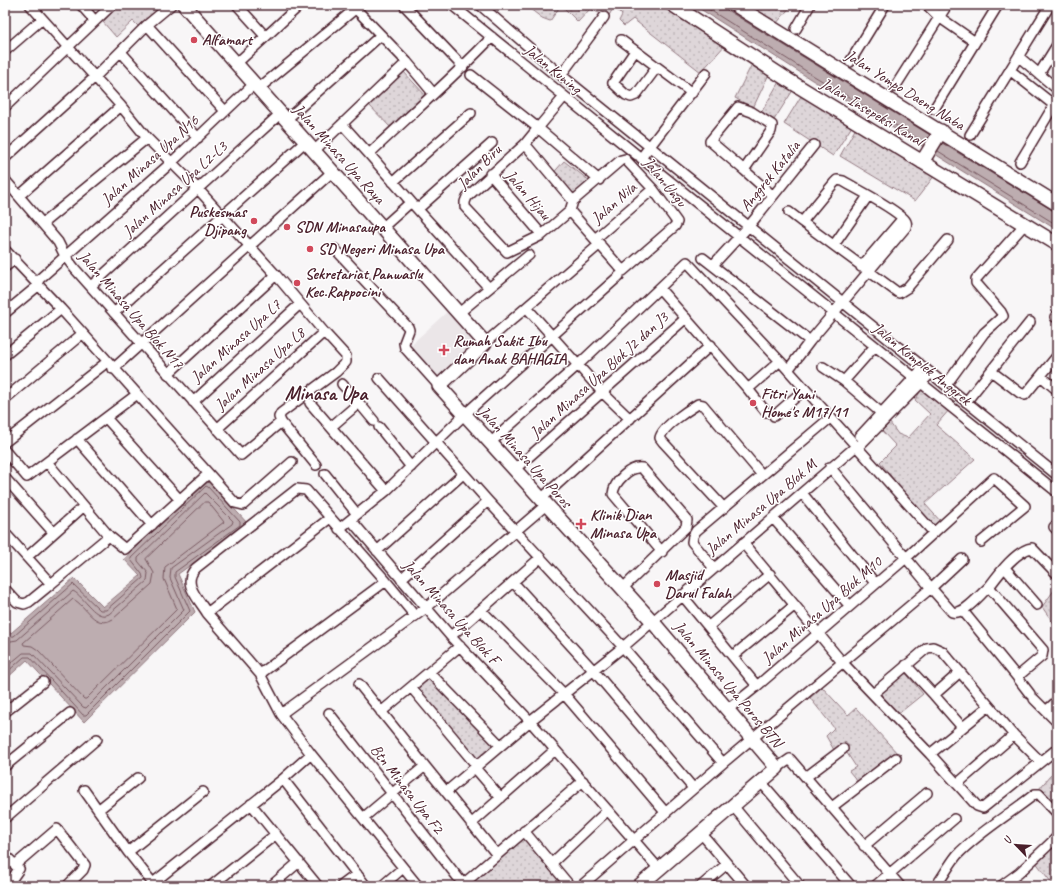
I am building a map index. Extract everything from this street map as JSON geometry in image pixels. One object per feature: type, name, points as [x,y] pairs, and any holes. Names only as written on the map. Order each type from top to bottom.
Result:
[{"type":"street","points":[[30,5],[121,106],[147,138],[197,188],[250,246],[346,356],[346,362],[336,372],[281,413],[279,417],[281,422],[316,465]]},
{"type":"street","points":[[81,5],[95,21]]},
{"type":"street","points":[[5,107],[112,5]]},
{"type":"street","points":[[5,158],[170,5]]},
{"type":"street","name":"Jalan Minasa Upa Raya","points":[[184,5],[485,343]]},
{"type":"street","points":[[237,5],[265,36]]},
{"type":"street","points":[[404,5],[463,67]]},
{"type":"street","name":"Jalan Kuning","points":[[452,5],[564,97],[739,236]]},
{"type":"street","name":"Jalan Komplek Anggrek","points":[[480,5],[561,75],[928,370],[1057,476]]},
{"type":"street","name":"Jalan Insepeksi Kanal","points":[[673,5],[788,80],[1057,244]]},
{"type":"street","name":"Jalan Yompo Daeng Naba","points":[[735,5],[1057,204]]},
{"type":"street","points":[[796,29],[810,5]]},
{"type":"street","points":[[850,62],[884,5]]},
{"type":"street","points":[[927,5],[939,17],[976,42]]},
{"type":"street","points":[[895,87],[946,5]]},
{"type":"street","points":[[934,109],[998,5]]},
{"type":"street","points":[[970,135],[1011,71],[1050,5]]},
{"type":"street","points":[[236,64],[295,7]]},
{"type":"street","points":[[354,7],[407,62],[433,93]]},
{"type":"street","name":"Jalan Minasa Upa N16","points":[[5,314],[65,256],[172,162],[225,111],[354,7]]},
{"type":"street","points":[[561,75],[604,17]]},
{"type":"street","points":[[5,51],[42,18]]},
{"type":"street","points":[[147,25],[225,111]]},
{"type":"street","name":"Jalan Minasa Upa L2-L3","points":[[91,286],[197,188],[381,35]]},
{"type":"street","points":[[369,154],[433,93],[463,67],[492,37]]},
{"type":"street","points":[[621,40],[692,93]]},
{"type":"street","points":[[1039,74],[1057,45]]},
{"type":"street","points":[[518,59],[529,47]]},
{"type":"street","points":[[635,51],[613,83],[626,95],[631,97],[636,95],[657,67]]},
{"type":"street","points":[[121,52],[198,138]]},
{"type":"street","points":[[1019,57],[1057,89]]},
{"type":"street","points":[[114,313],[222,217],[310,146],[342,124],[407,62]]},
{"type":"street","points":[[1011,71],[1056,104],[1020,162]]},
{"type":"street","points":[[639,156],[650,147],[706,73]]},
{"type":"street","points":[[471,75],[538,128],[599,180],[573,201],[570,210],[621,274]]},
{"type":"street","name":"Jalan Biru","points":[[564,97],[525,144],[490,174],[468,197],[465,202],[465,207],[507,252],[542,235],[570,210]]},
{"type":"street","points":[[18,196],[121,106]]},
{"type":"street","points":[[744,170],[772,128],[770,122],[738,107],[710,141],[772,195]]},
{"type":"street","points":[[393,182],[471,113]]},
{"type":"street","points":[[342,124],[489,288]]},
{"type":"street","points":[[922,162],[941,131]]},
{"type":"street","points":[[43,223],[147,138]]},
{"type":"street","points":[[418,209],[492,143]]},
{"type":"street","points":[[525,144],[573,201]]},
{"type":"street","name":"Anggrek Katalia","points":[[713,265],[749,226],[772,195],[814,145]]},
{"type":"street","name":"Jalan Ungu","points":[[339,529],[386,491],[464,415],[552,336],[604,292],[621,274],[677,224],[674,217],[653,189],[625,159],[599,180]]},
{"type":"street","points":[[5,442],[141,343],[332,172]]},
{"type":"street","name":"Jalan Hijau","points":[[490,174],[542,235]]},
{"type":"street","name":"Jalan Minasa Upa Blok N17","points":[[5,180],[43,223],[58,242],[65,256],[241,455],[281,422]]},
{"type":"street","points":[[788,370],[842,302],[869,273],[906,227],[906,222],[903,218],[843,181],[837,180],[802,222]]},
{"type":"street","name":"Jalan Nila","points":[[485,343],[527,308],[653,189]]},
{"type":"street","points":[[834,245],[868,196]]},
{"type":"street","points":[[382,228],[411,202]]},
{"type":"street","points":[[790,212],[869,273],[900,293],[908,288],[948,240]]},
{"type":"street","points":[[861,267],[903,218]]},
{"type":"street","points":[[946,385],[984,333],[1002,316],[1001,312],[976,283],[976,279],[1025,224]]},
{"type":"street","name":"Jalan Komplek Anggrek","points":[[739,236],[917,381],[1057,492]]},
{"type":"street","points":[[335,249],[408,327],[409,330],[404,343],[405,348],[439,386],[485,343]]},
{"type":"street","points":[[5,250],[38,283],[110,366],[235,503],[241,506],[292,462]]},
{"type":"street","points":[[459,313],[529,255]]},
{"type":"street","points":[[703,258],[810,341]]},
{"type":"street","points":[[5,267],[15,260]]},
{"type":"street","points":[[490,443],[578,365],[688,262],[780,361],[934,533]]},
{"type":"street","points":[[168,374],[276,275]]},
{"type":"street","points":[[660,288],[770,414],[805,389]]},
{"type":"street","name":"Jalan Minasa Upa L7","points":[[193,402],[300,304]]},
{"type":"street","points":[[527,308],[602,392],[630,419]]},
{"type":"street","points":[[5,355],[61,309]]},
{"type":"street","name":"Jalan Minasa Upa Blok J2 dan J3","points":[[514,470],[686,318]]},
{"type":"street","points":[[966,402],[1030,322]]},
{"type":"street","name":"Jalan Minasa Upa L8","points":[[217,429],[324,332]]},
{"type":"street","points":[[6,398],[82,334]]},
{"type":"street","points":[[281,714],[426,608],[516,532],[544,502],[630,419],[711,345]]},
{"type":"street","points":[[844,381],[875,346]]},
{"type":"street","points":[[991,371],[1023,395],[1026,394],[1057,356]]},
{"type":"street","points":[[748,390],[780,361]]},
{"type":"street","points":[[822,367],[844,381],[884,416]]},
{"type":"street","name":"Jalan Minasa Upa Blok M","points":[[652,621],[855,446],[928,370]]},
{"type":"street","points":[[1041,376],[1057,390]]},
{"type":"street","points":[[379,378],[463,474],[623,647],[722,763]]},
{"type":"street","points":[[342,384],[357,406],[377,424],[411,467]]},
{"type":"street","name":"Jalan Minasa Upa Poros","points":[[439,386],[652,621]]},
{"type":"street","points":[[15,488],[27,477],[136,395]]},
{"type":"street","points":[[310,403],[386,491]]},
{"type":"street","points":[[724,508],[663,442],[660,438],[664,430],[692,407],[698,404],[703,405],[762,475]]},
{"type":"street","points":[[331,427],[357,406]]},
{"type":"street","points":[[106,418],[180,500]]},
{"type":"street","points":[[713,567],[692,542],[696,531],[830,418]]},
{"type":"street","points":[[77,439],[152,525]]},
{"type":"street","points":[[5,451],[27,477]]},
{"type":"street","points":[[5,466],[12,460]]},
{"type":"street","points":[[47,462],[109,536],[125,549],[208,474]]},
{"type":"street","points":[[623,588],[662,552],[686,527],[687,520],[642,468],[636,467],[631,469],[614,488],[613,494],[662,552]]},
{"type":"street","points":[[830,467],[952,612],[957,613],[963,610],[989,587],[1005,568],[1022,552],[1032,548],[1057,574]]},
{"type":"street","name":"Jalan Minasa Upa Blok F","points":[[324,474],[377,551],[451,636],[530,721],[659,869]]},
{"type":"street","points":[[377,551],[463,474]]},
{"type":"street","points":[[5,478],[53,532]]},
{"type":"street","name":"Jalan Minasa Upa Blok M10","points":[[727,710],[819,634],[994,478],[1025,506],[981,542]]},
{"type":"street","points":[[415,616],[306,490],[297,489],[192,573],[188,580],[207,613],[260,674],[281,714],[311,754],[418,886]]},
{"type":"street","points":[[802,493],[875,583]]},
{"type":"street","points":[[401,579],[488,501]]},
{"type":"street","points":[[27,557],[53,532],[84,506]]},
{"type":"street","points":[[207,613],[330,518]]},
{"type":"street","points":[[773,518],[849,606]]},
{"type":"street","points":[[1057,524],[1054,527],[1057,530]]},
{"type":"street","points":[[5,533],[51,584]]},
{"type":"street","points":[[5,589],[17,602],[24,604],[29,602],[109,536]]},
{"type":"street","points":[[743,543],[842,662],[930,754],[974,804],[984,808],[1057,749]]},
{"type":"street","points":[[451,636],[540,558]]},
{"type":"street","points":[[581,886],[722,763],[962,559]]},
{"type":"street","points":[[1005,568],[1037,605]]},
{"type":"street","points":[[709,626],[770,574]]},
{"type":"street","points":[[260,674],[386,581]]},
{"type":"street","points":[[513,582],[594,671],[693,788]]},
{"type":"street","points":[[989,587],[1043,650],[1042,656],[1017,677]]},
{"type":"street","points":[[682,595],[757,686]]},
{"type":"street","points":[[733,656],[795,604]]},
{"type":"street","points":[[481,610],[565,695],[665,812]]},
{"type":"street","points":[[963,610],[1032,696],[1057,722]]},
{"type":"street","points":[[446,792],[500,745],[565,695],[652,621]]},
{"type":"street","name":"Jalan Minasa Upa Poros BTN","points":[[652,621],[778,768]]},
{"type":"street","points":[[380,712],[460,646]]},
{"type":"street","points":[[873,694],[927,648],[933,647],[942,651],[1014,735],[1040,762]]},
{"type":"street","points":[[906,665],[962,727]]},
{"type":"street","points":[[429,672],[500,745]]},
{"type":"street","points":[[934,695],[960,672]]},
{"type":"street","points":[[5,712],[43,682]]},
{"type":"street","points":[[359,684],[380,712],[497,855]]},
{"type":"street","points":[[411,687],[501,798]]},
{"type":"street","points":[[1046,711],[1057,701]]},
{"type":"street","points":[[930,754],[989,706]]},
{"type":"street","points":[[5,766],[70,713]]},
{"type":"street","name":"Btn Minasa Upa F2","points":[[329,713],[462,885]]},
{"type":"street","points":[[957,784],[1014,735]]},
{"type":"street","points":[[5,818],[97,739]]},
{"type":"street","points":[[843,749],[806,777],[900,886]]},
{"type":"street","points":[[471,824],[555,750]]},
{"type":"street","points":[[84,790],[128,852],[154,884],[283,779],[311,754]]},
{"type":"street","name":"Jalan Minasa Upa Poros BTN","points":[[639,886],[789,758],[806,777]]},
{"type":"street","points":[[832,808],[896,758]]},
{"type":"street","points":[[363,818],[425,766]]},
{"type":"street","points":[[98,810],[138,778]]},
{"type":"street","points":[[283,779],[366,886]]},
{"type":"street","points":[[462,885],[583,781]]},
{"type":"street","points":[[761,782],[851,886]]},
{"type":"street","points":[[128,852],[203,792]]},
{"type":"street","points":[[864,846],[927,793]]},
{"type":"street","points":[[936,886],[946,869],[958,854],[1035,794],[1039,794],[1057,814]]},
{"type":"street","points":[[251,804],[318,886]]},
{"type":"street","points":[[733,806],[800,886]]},
{"type":"street","points":[[552,863],[608,810]]},
{"type":"street","points":[[875,886],[954,819]]},
{"type":"street","points":[[6,886],[17,867],[57,829],[85,864],[83,870],[67,886]]},
{"type":"street","points":[[524,831],[570,886]]},
{"type":"street","points":[[701,833],[746,886]]},
{"type":"street","points":[[211,886],[276,834]]},
{"type":"street","points":[[1001,886],[1019,873],[1057,837]]},
{"type":"street","points":[[5,855],[17,867]]},
{"type":"street","points":[[270,886],[299,862]]},
{"type":"street","points":[[701,886],[727,864]]},
{"type":"street","points":[[382,886],[403,868]]},
{"type":"street","points":[[341,886],[357,874]]},
{"type":"shaded area","points":[[119,5],[167,5],[141,29],[133,21],[116,37],[103,22]]},
{"type":"shaded area","points":[[525,5],[561,5],[550,21],[542,18]]},
{"type":"shaded area","points":[[561,5],[664,5],[726,44],[701,72],[633,19],[624,26],[619,21],[622,15],[614,7],[608,17],[590,9],[578,22]]},
{"type":"shaded area","points":[[746,5],[792,5],[776,24]]},
{"type":"shaded area","points":[[753,62],[770,72],[753,108],[735,98]]},
{"type":"shaded area","points":[[403,71],[426,96],[392,129],[368,104]]},
{"type":"shaded area","points":[[780,80],[795,87],[774,120],[761,113]]},
{"type":"shaded area","points":[[803,93],[854,123],[833,156],[784,124]]},
{"type":"shaded area","points":[[857,126],[935,175],[915,201],[840,156]]},
{"type":"shaded area","points":[[564,161],[591,182],[569,201],[550,177]]},
{"type":"shaded area","name":"Rumah Sakit Ibu dan Anak BAHAGIA","points":[[449,310],[484,349],[438,389],[404,351]]},
{"type":"shaded area","points":[[922,389],[950,409],[936,425],[975,459],[925,504],[942,523],[932,529],[880,462],[896,446],[882,431],[890,423],[898,434],[908,438],[930,414],[915,400]]},
{"type":"shaded area","points":[[1057,586],[1057,628],[1042,607]]},
{"type":"shaded area","points":[[904,671],[923,694],[897,715],[879,694]]},
{"type":"shaded area","points":[[430,678],[497,745],[473,766],[412,694]]},
{"type":"shaded area","points":[[822,687],[848,715],[856,708],[898,754],[858,782],[849,771],[856,767],[845,750],[849,746],[845,741],[834,750],[826,736],[834,728],[810,698]]},
{"type":"shaded area","points":[[1057,772],[1057,809],[1039,789],[1050,776]]},
{"type":"shaded area","points":[[523,836],[565,886],[467,886]]},
{"type":"shaded area","points":[[1057,840],[1057,886],[1054,886],[1035,861]]},
{"type":"water","points":[[694,5],[727,5],[1057,210],[1057,230],[885,123],[812,80]]},
{"type":"water","points":[[207,479],[248,524],[178,574],[195,612],[84,722],[27,660],[5,680],[5,633],[11,633],[74,578],[103,607],[140,576],[124,559]]},
{"type":"place","name":"Alfamart","points":[[194,40]]},
{"type":"place","name":"Puskesmas Djipang","points":[[254,221]]},
{"type":"place","name":"SDN Minasaupa","points":[[287,227]]},
{"type":"place","name":"SD Negeri Minasa Upa","points":[[310,249]]},
{"type":"place","name":"Sekretariat Panwaslu Kec.Rappocini","points":[[297,283]]},
{"type":"place","name":"Rumah Sakit Ibu dan Anak BAHAGIA","points":[[444,350]]},
{"type":"place","name":"Fitri Yani Home's M17/11","points":[[753,403]]},
{"type":"place","name":"Klinik Dian Minasa Upa","points":[[581,524]]},
{"type":"place","name":"Masjid Darul Falah","points":[[657,584]]},
{"type":"district","name":"Minasa Upa","points":[[326,393]]}]
